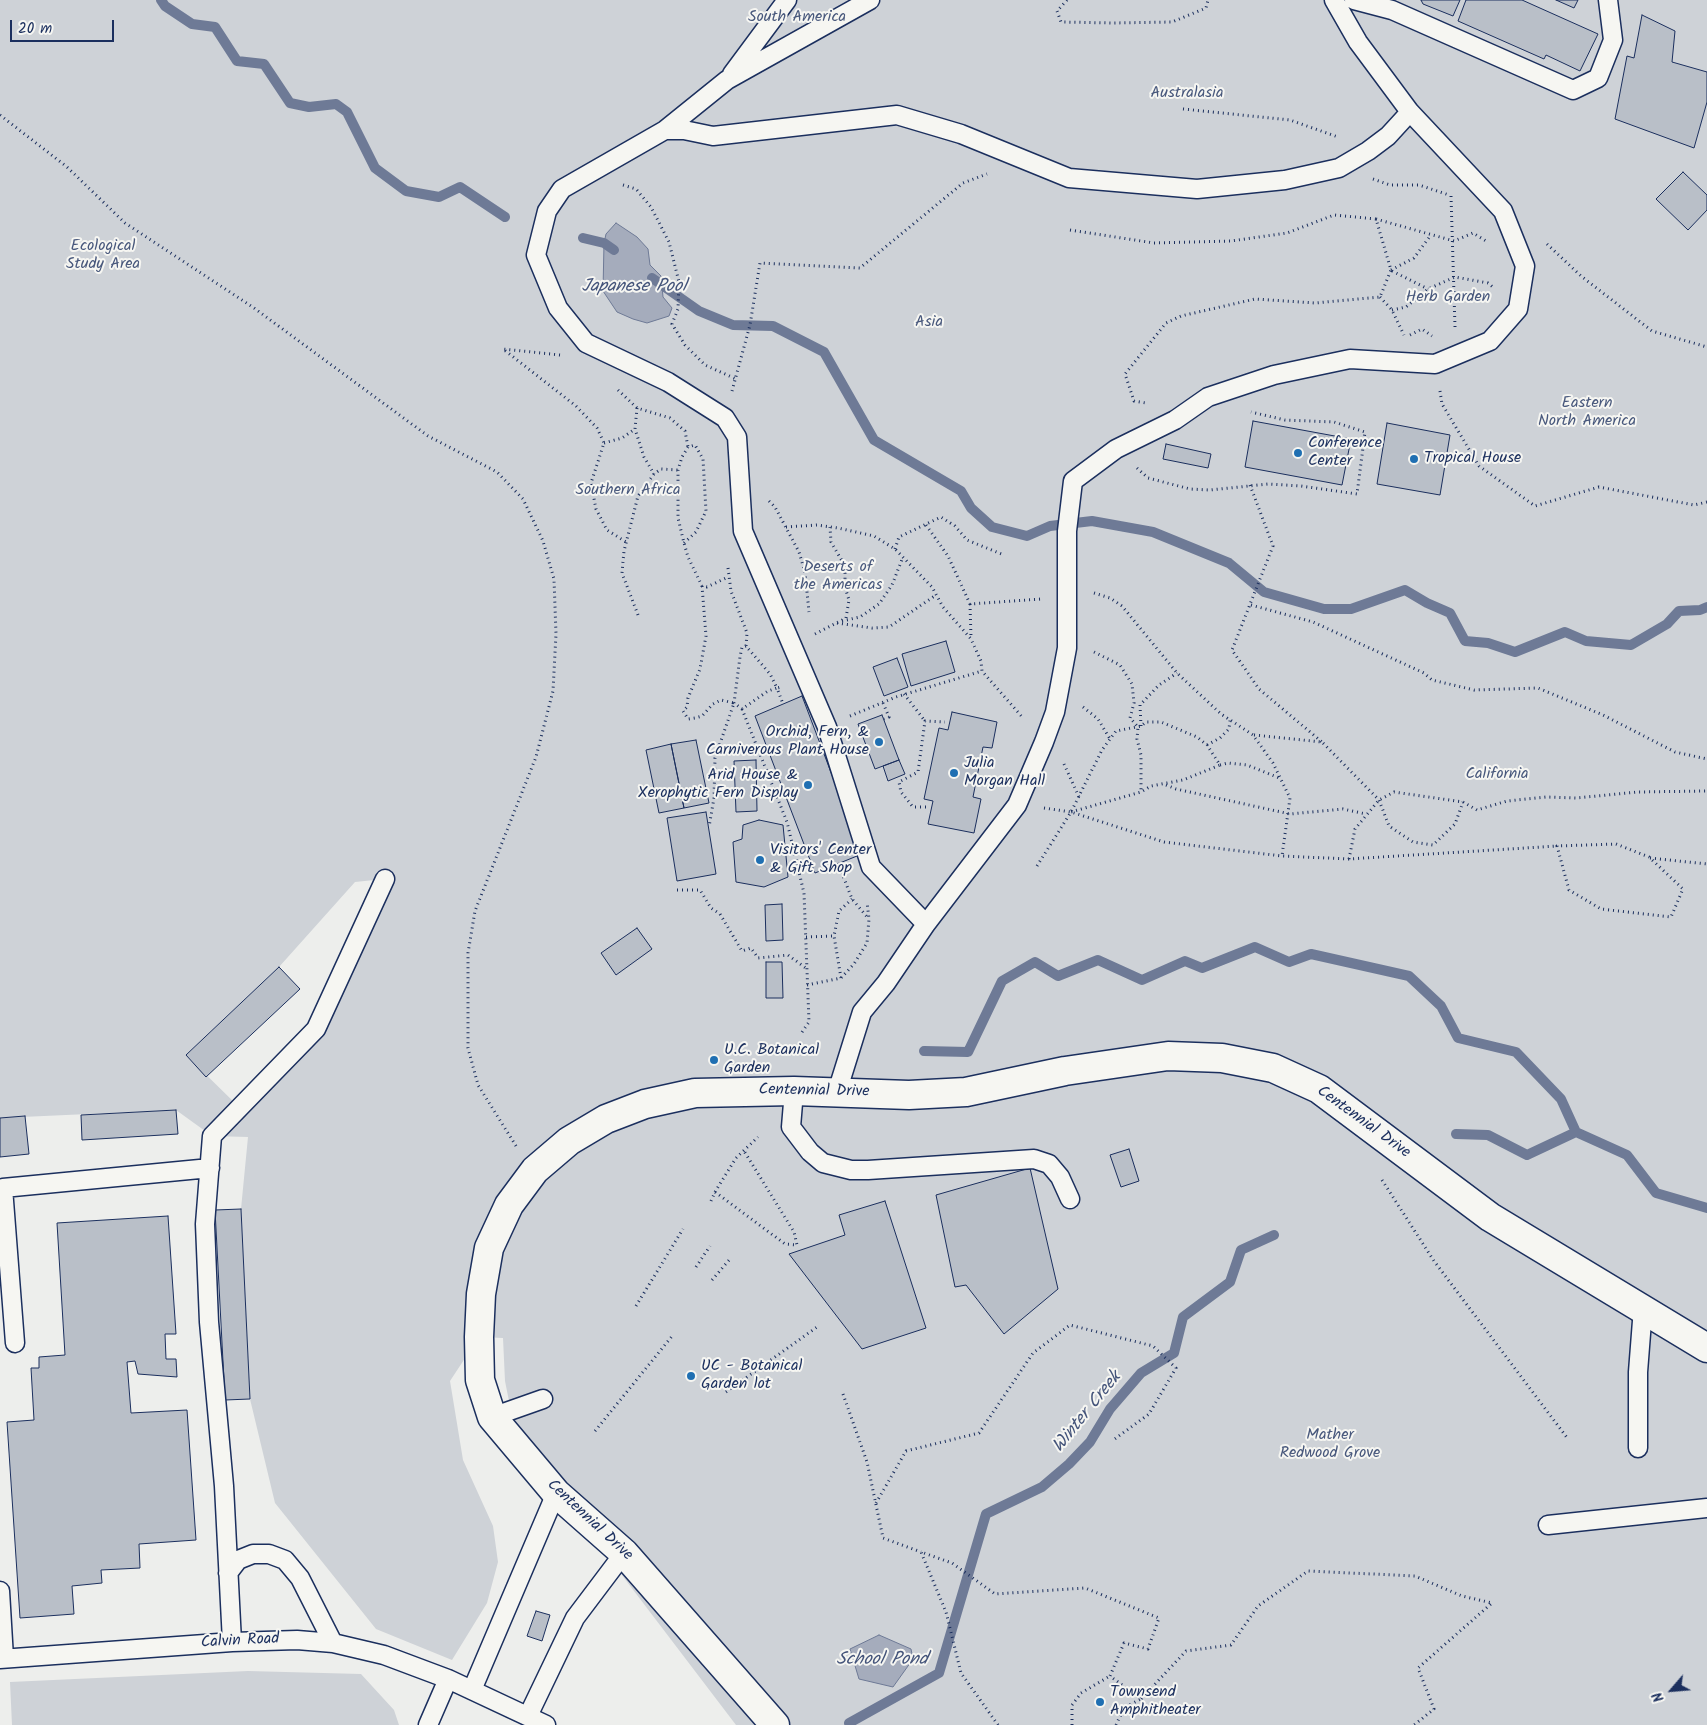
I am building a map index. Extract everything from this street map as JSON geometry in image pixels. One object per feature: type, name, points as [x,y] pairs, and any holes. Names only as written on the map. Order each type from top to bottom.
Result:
[{"type":"street","name":"Centennial Drive","points":[[774,1725],[757,1703],[624,1552],[556,1493],[492,1417],[480,1380],[481,1294],[489,1248],[509,1205],[535,1170],[569,1141],[606,1119],[645,1104],[695,1093],[794,1091],[909,1095],[966,1092],[1065,1071],[1168,1056],[1222,1058],[1273,1068],[1319,1088],[1490,1217],[1707,1348]]},
{"type":"lane","points":[[727,80],[787,0]]},
{"type":"lane","points":[[870,0],[727,80],[665,130],[562,189],[547,211],[536,255],[558,308],[586,343],[668,382],[725,418],[737,437],[743,531],[827,727],[871,868],[926,924]]},
{"type":"lane","points":[[838,1092],[862,1012],[886,983],[926,924],[1017,805],[1044,742],[1057,702],[1067,648],[1067,531],[1073,481],[1116,449],[1175,420],[1208,396],[1274,375],[1350,359],[1435,364],[1490,340],[1518,309],[1526,266],[1514,243],[1502,211],[1410,112],[1358,42],[1334,0]]},
{"type":"lane","points":[[1354,0],[1392,10],[1573,90],[1598,78],[1613,40],[1608,0]]},
{"type":"lane","points":[[665,130],[684,130],[713,136],[897,115],[961,134],[1069,178],[1197,189],[1285,180],[1339,168],[1368,151],[1388,136],[1410,112]]},
{"type":"lane","points":[[232,1642],[224,1486],[209,1322],[206,1264],[205,1224],[212,1136],[316,1029],[385,879]]},
{"type":"lane","points":[[794,1091],[791,1127],[810,1152],[823,1163],[851,1170],[868,1170],[1034,1159],[1050,1164],[1060,1177],[1070,1200]]},
{"type":"lane","points":[[15,1343],[3,1188],[210,1168]]},
{"type":"lane","points":[[1638,1448],[1638,1372],[1643,1308]]},
{"type":"lane","points":[[492,1417],[544,1399]]},
{"type":"lane","points":[[472,1690],[556,1493]]},
{"type":"lane","points":[[1548,1525],[1707,1508]]},
{"type":"lane","points":[[528,1716],[575,1618],[624,1552]]},
{"type":"lane","points":[[228,1573],[238,1560],[253,1554],[269,1554],[285,1560],[300,1578],[333,1643]]},
{"type":"lane","points":[[0,1591],[2,1658]]},
{"type":"lane","name":"Calvin Road","points":[[2,1658],[232,1642],[297,1640],[333,1643],[384,1654],[448,1679],[546,1725]]},
{"type":"lane","points":[[428,1725],[448,1679]]},
{"type":"path","points":[[1067,0],[1057,11],[1061,22],[1113,23],[1172,22],[1206,8],[1208,0]]},
{"type":"path","points":[[1183,109],[1290,120],[1324,131],[1368,151]]},
{"type":"path","points":[[0,115],[67,167],[125,223],[254,308],[428,436],[496,472],[523,499],[543,541],[554,579],[556,634],[553,691],[536,758],[476,911],[468,953],[468,1048],[478,1084],[514,1143],[535,1170]]},
{"type":"path","points":[[725,418],[750,326],[760,262],[860,268],[963,183],[987,174],[997,164],[1004,152]]},
{"type":"path","points":[[1451,156],[1456,355]]},
{"type":"path","points":[[1339,168],[1390,185],[1419,185],[1451,195]]},
{"type":"path","points":[[588,175],[636,189],[651,207],[662,223],[679,282],[678,308],[672,324],[685,345],[705,365],[736,379]]},
{"type":"path","points":[[1070,230],[1154,243],[1231,242],[1287,233],[1334,215],[1376,219],[1454,241],[1473,234],[1494,245],[1544,240],[1581,276],[1652,331],[1707,347]]},
{"type":"path","points":[[1376,219],[1391,270],[1380,297]]},
{"type":"path","points":[[1391,270],[1414,258],[1431,235]]},
{"type":"path","points":[[1391,270],[1428,288]]},
{"type":"path","points":[[1392,310],[1406,307],[1428,288],[1455,277],[1488,283],[1518,309]]},
{"type":"path","points":[[1380,297],[1392,310],[1405,337],[1410,362]]},
{"type":"path","points":[[1134,400],[1125,374],[1166,323],[1181,316],[1255,299],[1315,304],[1380,297]]},
{"type":"path","points":[[568,356],[503,349],[588,416],[604,443],[592,483],[596,509],[607,530],[626,542]]},
{"type":"path","points":[[1435,364],[1442,404],[1479,466],[1535,506],[1599,487],[1694,505],[1707,502]]},
{"type":"path","points":[[1116,449],[1148,478],[1190,489],[1210,490],[1249,485],[1301,486],[1357,494],[1365,432],[1334,422],[1285,420],[1264,416],[1208,396]]},
{"type":"path","points":[[637,408],[635,429],[644,457],[654,474]]},
{"type":"path","points":[[604,443],[622,438],[635,429]]},
{"type":"path","points":[[684,543],[696,532],[706,511],[703,459],[695,445],[688,446],[678,470],[678,518],[684,543],[688,557],[702,586],[706,636],[700,668],[688,698],[687,707],[683,711],[688,719],[702,716],[713,704],[721,700],[734,703],[742,709],[787,822],[804,894],[809,1022],[800,1035]]},
{"type":"path","points":[[638,615],[622,573],[626,542],[638,496],[654,474],[661,468],[678,470]]},
{"type":"path","points":[[738,470],[775,507],[799,552],[805,572],[809,618],[805,639],[796,658]]},
{"type":"path","points":[[1249,485],[1273,546],[1232,650],[1259,689],[1322,742],[1379,800],[1389,826],[1413,842],[1433,844],[1455,824],[1463,802]]},
{"type":"path","points":[[895,549],[899,537],[941,517],[955,526],[967,540],[1004,555]]},
{"type":"path","points":[[786,527],[817,525],[830,527],[874,536],[895,549],[904,557],[971,639],[981,661],[982,671],[904,694],[827,727]]},
{"type":"path","points":[[926,525],[948,556],[970,604],[971,639]]},
{"type":"path","points":[[805,639],[846,618],[849,600],[845,587],[845,566],[832,542],[830,527]]},
{"type":"path","points":[[836,622],[860,617],[879,604],[892,585],[904,557]]},
{"type":"path","points":[[702,586],[707,587],[728,577]]},
{"type":"path","points":[[836,622],[872,628],[889,626],[936,595]]},
{"type":"path","points":[[1110,598],[1122,606],[1177,673],[1203,698],[1230,720],[1253,735],[1283,780],[1290,798],[1290,814],[1282,856]]},
{"type":"path","points":[[970,604],[1013,602]]},
{"type":"path","points":[[1251,605],[1313,622],[1424,673],[1432,680],[1474,690],[1538,688],[1602,715],[1675,752],[1707,759]]},
{"type":"path","points":[[709,827],[714,798],[715,758],[734,703],[742,647],[746,646]]},
{"type":"path","points":[[1067,648],[1090,650],[1120,665],[1132,684],[1134,703],[1130,718],[1140,726]]},
{"type":"path","points":[[1141,792],[1141,755],[1137,739],[1140,726],[1140,705],[1159,685],[1177,673]]},
{"type":"path","points":[[742,709],[768,691],[777,688],[783,704]]},
{"type":"path","points":[[904,694],[925,721],[918,772],[899,782],[902,792],[913,807],[926,807]]},
{"type":"path","points":[[1057,702],[1070,701],[1085,708],[1098,719],[1110,739]]},
{"type":"path","points":[[883,703],[889,716],[884,719]]},
{"type":"path","points":[[1207,745],[1220,738],[1229,730],[1230,720]]},
{"type":"path","points":[[925,721],[944,722]]},
{"type":"path","points":[[1036,866],[1071,812],[1116,731],[1140,726],[1146,722],[1161,722],[1197,737],[1207,745],[1220,765]]},
{"type":"path","points":[[1253,735],[1322,742]]},
{"type":"path","points":[[1071,812],[1183,780],[1228,763],[1247,764],[1283,780]]},
{"type":"path","points":[[1164,784],[1176,789],[1290,814],[1343,809],[1366,814]]},
{"type":"path","points":[[1349,859],[1355,829],[1379,800],[1394,792],[1463,802],[1478,810],[1506,801],[1546,797],[1576,798],[1638,792],[1707,792]]},
{"type":"path","points":[[1017,805],[1071,812],[1164,842],[1282,856],[1349,859],[1616,844],[1649,858],[1707,864]]},
{"type":"path","points":[[1557,846],[1569,890],[1601,909],[1671,917],[1683,889],[1649,858]]},
{"type":"path","points":[[838,863],[852,899],[868,919]]},
{"type":"path","points":[[807,985],[841,978],[854,964],[867,943],[866,890],[871,868]]},
{"type":"path","points":[[677,890],[700,890],[711,908],[720,914],[742,951],[751,948],[758,958],[788,956],[808,969]]},
{"type":"path","points":[[841,978],[834,936],[839,911],[852,899]]},
{"type":"path","points":[[806,937],[834,936]]},
{"type":"path","points":[[711,1201],[736,1158],[758,1137]]},
{"type":"path","points":[[715,1192],[785,1244],[797,1246],[794,1232],[744,1151]]},
{"type":"path","points":[[1382,1180],[1434,1261],[1568,1439]]},
{"type":"path","points":[[636,1306],[683,1229]]},
{"type":"path","points":[[696,1267],[710,1246]]},
{"type":"path","points":[[712,1280],[730,1259]]},
{"type":"path","points":[[876,1503],[906,1451],[979,1433],[1033,1353],[1070,1325],[1153,1346],[1176,1368],[1149,1414],[1112,1441]]},
{"type":"path","points":[[726,1392],[817,1327]]},
{"type":"path","points":[[595,1431],[673,1335]]},
{"type":"path","points":[[843,1394],[867,1462],[883,1538],[956,1565],[995,1594],[1085,1588],[1159,1618],[1148,1649],[1124,1643],[1110,1676],[1081,1693],[1072,1705],[1072,1725]]},
{"type":"path","points":[[921,1552],[946,1612],[961,1673],[998,1725]]},
{"type":"path","points":[[1116,1725],[1120,1716],[1131,1704],[1142,1699],[1186,1651],[1231,1645],[1258,1606],[1308,1571],[1415,1576],[1462,1596],[1492,1603],[1418,1668],[1434,1709],[1414,1725]]},
{"type":"path","points":[[1110,1676],[1142,1699]]},
{"type":"green space","points":[[0,0],[1707,0],[1707,1725],[736,1725],[516,1436],[505,1381],[503,1338],[479,1337],[450,1381],[463,1460],[493,1526],[498,1562],[487,1603],[452,1660],[376,1629],[275,1503],[250,1399],[241,1209],[248,1137],[212,1136],[176,1110],[0,1118]],"holes":[[[384,879],[316,1029],[239,1107],[186,1055],[279,967],[355,882]]]},
{"type":"green space","points":[[248,1671],[361,1674],[394,1710],[399,1725],[12,1725],[10,1682]]},
{"type":"water","name":"Japanese Pool","points":[[616,223],[637,237],[648,249],[650,265],[661,276],[663,297],[672,308],[669,316],[647,323],[633,319],[617,312],[603,291],[604,243],[606,234]]},
{"type":"water","name":"School Pond","points":[[879,1635],[911,1649],[913,1659],[893,1687],[859,1679],[850,1649]]},
{"type":"building","points":[[1421,0],[1460,0],[1453,16],[1423,4]]},
{"type":"building","points":[[1466,0],[1522,0],[1598,34],[1580,71],[1546,55],[1544,59],[1458,21]]},
{"type":"building","points":[[1556,0],[1578,0],[1574,8]]},
{"type":"building","points":[[1642,15],[1675,31],[1672,62],[1707,72],[1707,102],[1694,148],[1615,119],[1627,56],[1634,58]]},
{"type":"building","points":[[1683,172],[1707,195],[1707,210],[1688,230],[1656,199]]},
{"type":"building","name":"Conference Center","points":[[1253,421],[1351,439],[1342,485],[1245,467]]},
{"type":"building","name":"Tropical House","points":[[1387,423],[1450,435],[1440,495],[1377,484]]},
{"type":"building","points":[[1166,444],[1211,454],[1208,468],[1163,459]]},
{"type":"building","points":[[946,641],[955,672],[911,686],[902,654]]},
{"type":"building","points":[[897,658],[908,687],[884,696],[873,667]]},
{"type":"building","name":"Arid House & Xerophytic Fern Display","points":[[802,696],[862,854],[815,873],[755,716]]},
{"type":"building","name":"Julia Morgan Hall","points":[[952,712],[997,722],[992,748],[983,747],[973,797],[981,799],[974,833],[928,824],[933,801],[924,799],[939,728],[948,730]]},
{"type":"building","name":"Orchid, Fern, & Carniverous Plant House","points":[[882,715],[899,760],[875,769],[858,724]]},
{"type":"building","points":[[696,740],[709,803],[684,808],[671,744]]},
{"type":"building","points":[[671,744],[684,808],[659,813],[646,750]]},
{"type":"building","points":[[756,760],[757,811],[736,812],[734,761]]},
{"type":"building","points":[[899,760],[905,774],[888,781],[883,766]]},
{"type":"building","points":[[706,812],[716,874],[677,881],[667,818]]},
{"type":"building","name":"Visitors' Center & Gift Shop","points":[[759,820],[783,825],[788,877],[764,887],[736,882],[733,842],[742,839],[743,825]]},
{"type":"building","points":[[782,904],[783,940],[766,941],[765,905]]},
{"type":"building","points":[[637,928],[652,949],[616,975],[601,953]]},
{"type":"building","points":[[766,962],[782,962],[783,998],[766,998]]},
{"type":"building","points":[[279,967],[300,989],[206,1077],[186,1055]]},
{"type":"building","points":[[176,1110],[178,1134],[82,1140],[81,1115]]},
{"type":"building","points":[[25,1116],[29,1154],[0,1157],[0,1118]]},
{"type":"building","points":[[1129,1149],[1139,1181],[1121,1187],[1110,1155]]},
{"type":"building","points":[[1030,1168],[1058,1289],[1004,1334],[966,1285],[955,1287],[936,1195]]},
{"type":"building","points":[[885,1201],[926,1328],[862,1349],[789,1254],[845,1235],[839,1215]]},
{"type":"building","points":[[241,1209],[250,1399],[225,1400],[215,1210]]},
{"type":"building","points":[[168,1216],[176,1334],[165,1334],[166,1359],[176,1359],[177,1377],[138,1374],[135,1361],[127,1362],[131,1413],[187,1410],[196,1540],[139,1544],[140,1568],[101,1570],[102,1583],[72,1586],[74,1614],[20,1618],[7,1422],[34,1420],[31,1368],[39,1368],[39,1357],[65,1355],[57,1223]]},
{"type":"building","points":[[536,1611],[550,1615],[542,1641],[527,1636]]},
{"type":"waterway","points":[[161,0],[165,6],[192,24],[215,27],[237,61],[264,64],[290,103],[309,107],[336,104],[347,112],[375,168],[406,191],[439,197],[460,187],[505,217]]},
{"type":"waterway","points":[[583,238],[604,243],[614,250]]},
{"type":"waterway","points":[[652,278],[699,311],[733,325],[773,326],[824,352],[874,440],[961,491],[971,508],[992,527],[1027,536],[1050,526],[1092,521],[1153,532],[1229,563],[1264,592],[1324,609],[1351,609],[1405,590],[1427,603],[1450,613],[1465,641],[1488,643],[1515,652],[1565,632],[1586,641],[1631,645],[1667,624],[1679,611],[1700,610],[1707,607]]},
{"type":"waterway","points":[[924,1051],[968,1052],[1002,981],[1035,962],[1058,976],[1098,960],[1142,980],[1185,961],[1202,968],[1255,947],[1289,962],[1311,954],[1409,976],[1441,1006],[1458,1038],[1516,1052],[1561,1099],[1576,1132],[1627,1155],[1656,1193],[1707,1208]]},
{"type":"waterway","name":"Winter Creek","points":[[1456,1134],[1488,1135],[1527,1155],[1576,1132]]},
{"type":"waterway","name":"Winter Creek","points":[[849,1723],[939,1673],[986,1514],[1042,1487],[1069,1464],[1090,1442],[1110,1409],[1141,1373],[1174,1353],[1183,1317],[1230,1282],[1241,1250],[1274,1235]]},
{"type":"place","name":"Conference Center","points":[[1298,453]]},
{"type":"place","name":"Tropical House","points":[[1414,459]]},
{"type":"place","name":"Orchid, Fern, & Carniverous Plant House","points":[[879,742]]},
{"type":"place","name":"Julia Morgan Hall","points":[[954,773]]},
{"type":"place","name":"Arid House & Xerophytic Fern Display","points":[[808,785]]},
{"type":"place","name":"Visitors' Center & Gift Shop","points":[[760,860]]},
{"type":"place","name":"U.C. Botanical Garden","points":[[714,1060]]},
{"type":"place","name":"UC - Botanical Garden lot","points":[[691,1376]]},
{"type":"place","name":"Townsend Amphitheater","points":[[1100,1702]]},
{"type":"park label","name":"South America","points":[[797,18]]},
{"type":"park label","name":"Australasia","points":[[1187,94]]},
{"type":"park label","name":"Ecological Study Area","points":[[103,256]]},
{"type":"park label","name":"Herb Garden","points":[[1448,298]]},
{"type":"park label","name":"Asia","points":[[929,323]]},
{"type":"park label","name":"Eastern North America","points":[[1587,413]]},
{"type":"park label","name":"Southern Africa","points":[[628,491]]},
{"type":"park label","name":"Deserts of the Americas","points":[[838,577]]},
{"type":"park label","name":"California","points":[[1497,775]]},
{"type":"park label","name":"Mather Redwood Grove","points":[[1330,1445]]}]
